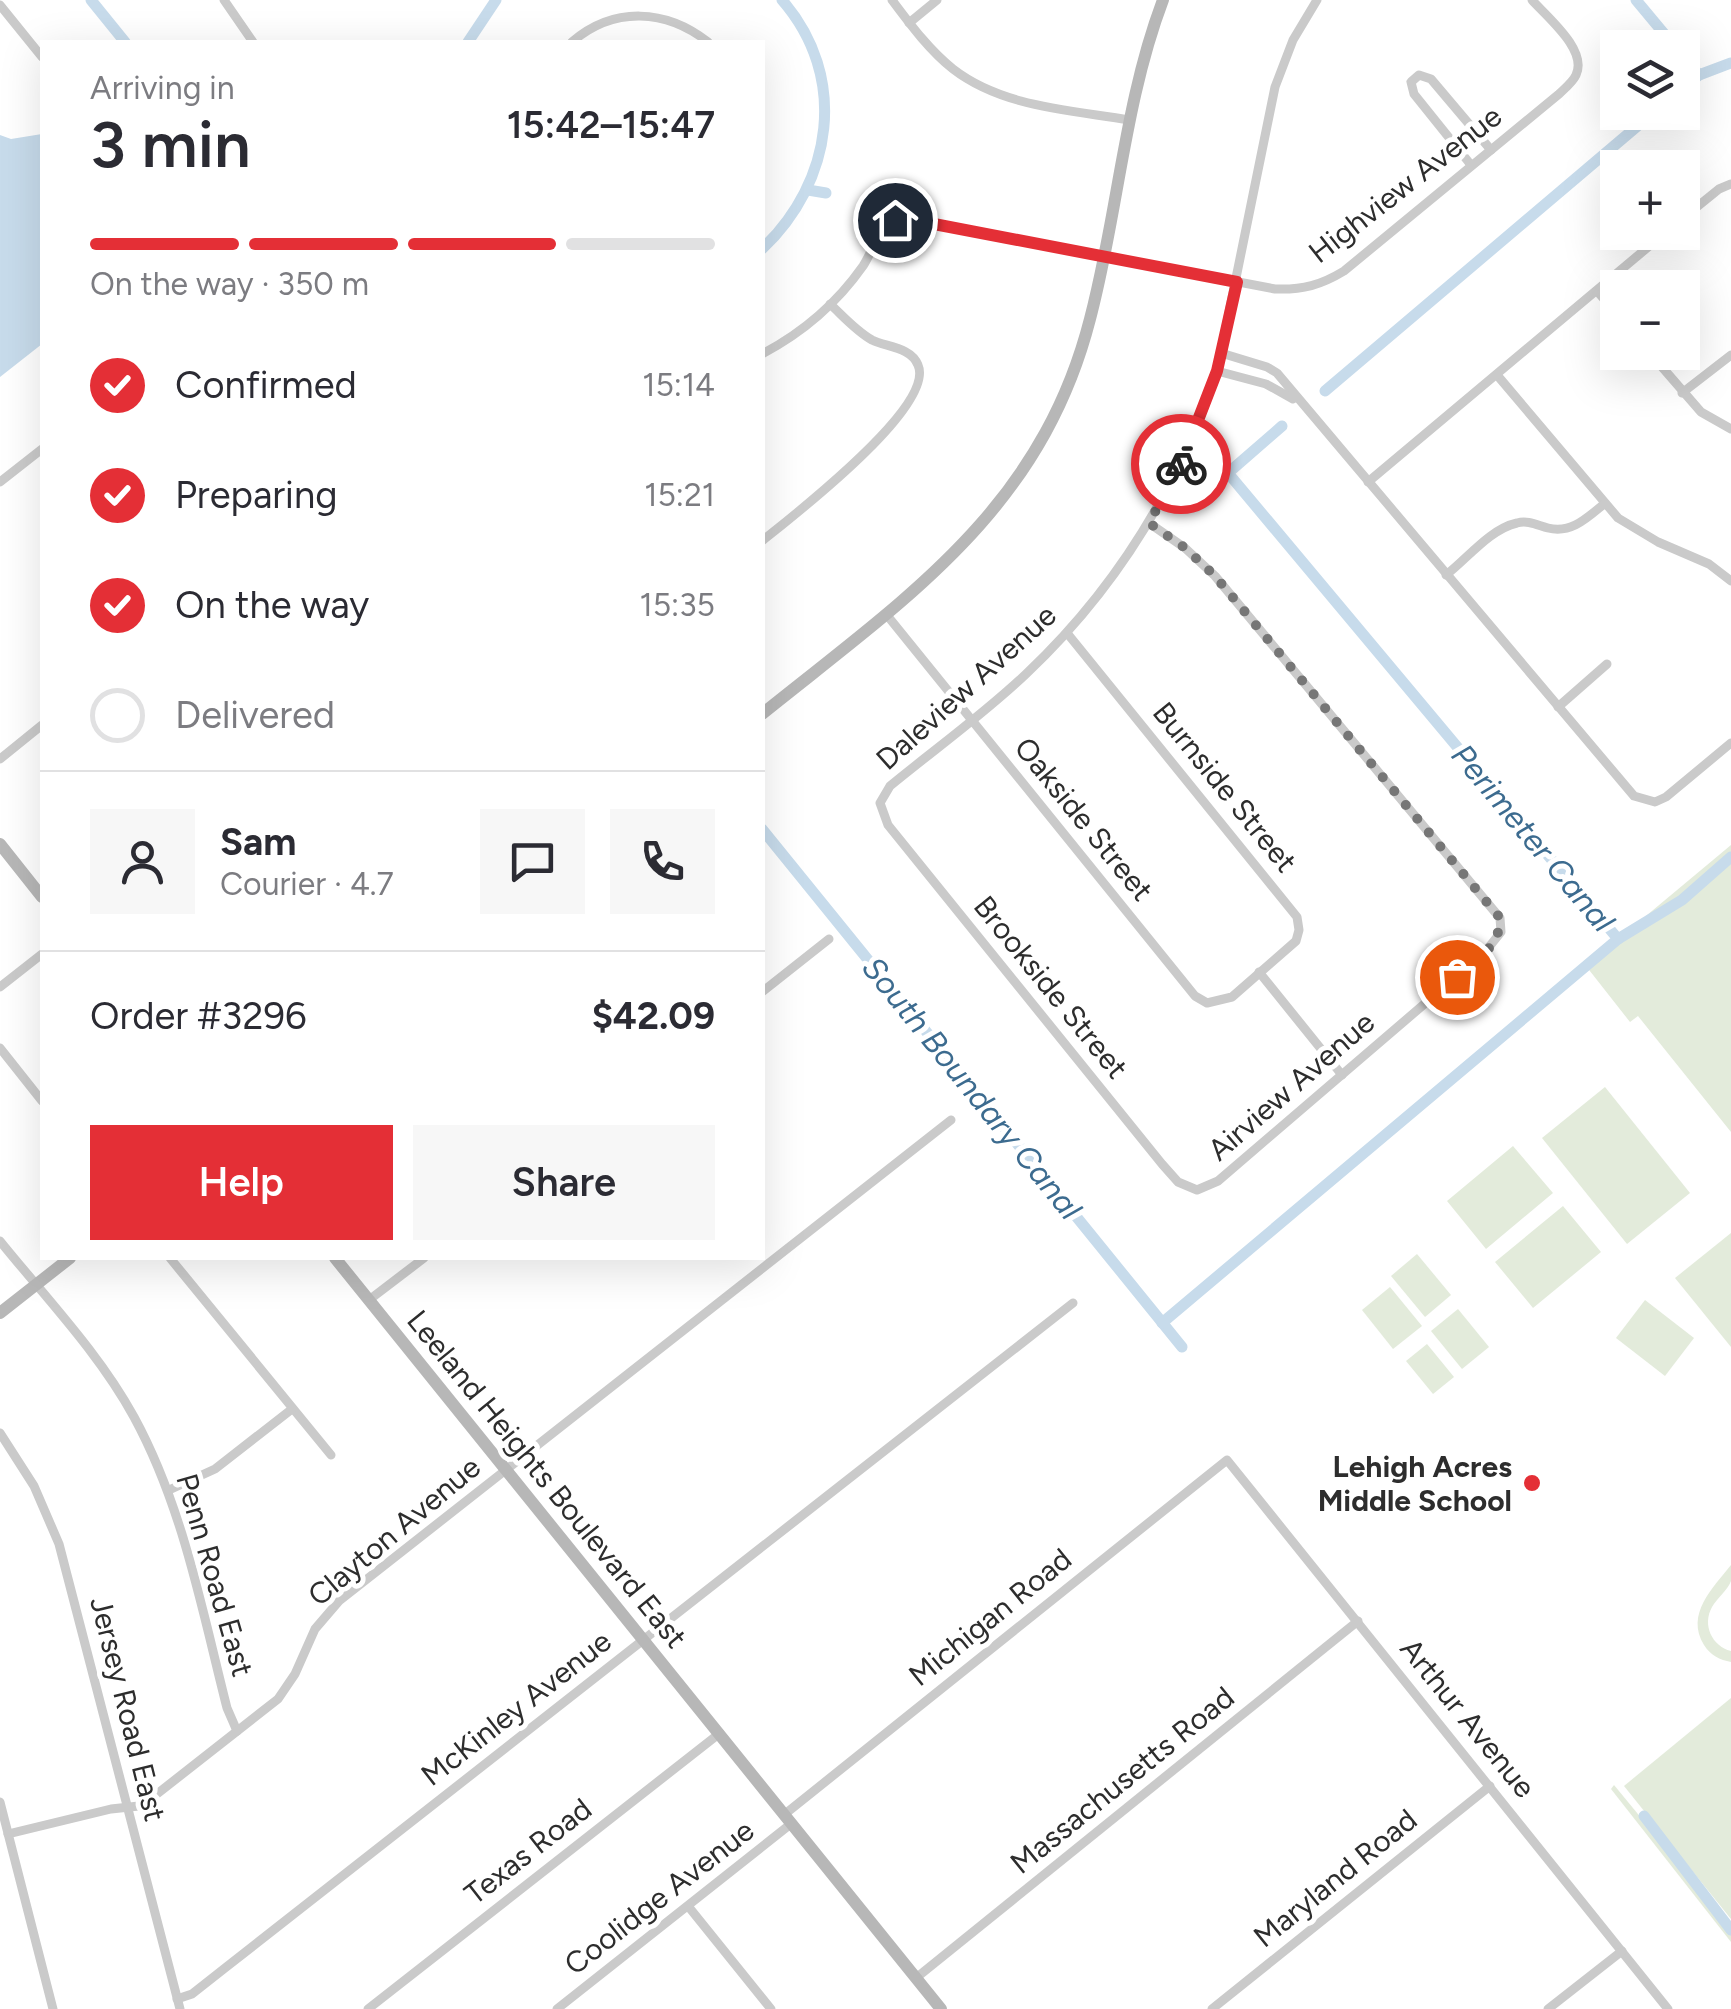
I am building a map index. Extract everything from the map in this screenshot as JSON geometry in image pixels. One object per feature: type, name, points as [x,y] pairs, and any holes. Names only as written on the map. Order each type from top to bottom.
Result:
[{"type":"main road","points":[[765,712],[948,562],[1008,491],[1033,454],[1080,351],[1104,255],[1129,120],[1149,36],[1163,0]]},
{"type":"main road","points":[[0,844],[40,894]]},
{"type":"main road","points":[[0,1313],[67,1260]]},
{"type":"main road","name":"Leeland Heights Boulevard East","points":[[337,1260],[942,2009]]},
{"type":"street","points":[[224,0],[252,40]]},
{"type":"street","points":[[892,0],[954,70],[986,90],[1026,102],[1129,120]]},
{"type":"street","points":[[909,23],[937,0]]},
{"type":"street","name":"Daleview Avenue","points":[[880,803],[890,786],[1024,676],[1067,633],[1112,580],[1173,482],[1202,416],[1222,353],[1275,88],[1294,40],[1317,0]]},
{"type":"street","name":"Highview Avenue","points":[[765,352],[791,338],[830,304],[862,266],[883,229],[895,220],[908,219],[1237,282],[1295,290],[1322,284],[1344,271],[1576,75],[1578,64],[1573,48],[1532,0]]},
{"type":"street","points":[[0,5],[40,55]]},
{"type":"street","points":[[575,40],[608,21],[648,15],[682,24],[705,40]]},
{"type":"street","points":[[1472,165],[1414,94],[1411,82],[1419,74],[1431,79],[1491,150]]},
{"type":"street","points":[[1700,204],[1719,188],[1731,184]]},
{"type":"street","points":[[1368,482],[1645,250]]},
{"type":"street","points":[[1597,291],[1600,294]]},
{"type":"street","points":[[765,538],[862,457],[896,417],[920,377],[912,355],[864,335],[830,304]]},
{"type":"street","points":[[1222,353],[1277,374],[1624,788],[1644,801],[1666,797],[1731,742]]},
{"type":"street","points":[[1682,393],[1731,355]]},
{"type":"street","points":[[1663,370],[1702,412],[1731,428]]},
{"type":"street","points":[[1217,371],[1266,384],[1302,405]]},
{"type":"street","points":[[1496,375],[1604,504],[1631,528],[1709,564],[1731,581]]},
{"type":"street","points":[[0,482],[40,450]]},
{"type":"street","points":[[1446,575],[1511,524],[1522,522],[1563,530],[1577,525],[1604,504]]},
{"type":"street","name":"Airview Avenue","points":[[1149,523],[1199,560],[1227,591],[1500,918],[1501,932],[1486,952],[1218,1181],[1197,1190]]},
{"type":"street","name":"Oakside Street","points":[[886,614],[1196,996],[1208,1003],[1220,1002],[1232,997],[1259,972]]},
{"type":"street","name":"Burnside Street","points":[[1067,633],[1298,917],[1296,941],[1259,972]]},
{"type":"street","points":[[1558,707],[1607,664]]},
{"type":"street","points":[[0,759],[40,728]]},
{"type":"street","name":"Brookside Street","points":[[880,803],[888,825],[1150,1148],[1178,1182],[1197,1190]]},
{"type":"street","points":[[765,990],[829,939]]},
{"type":"street","points":[[0,987],[40,956]]},
{"type":"street","points":[[1259,972],[1342,1075]]},
{"type":"street","points":[[0,1048],[40,1098]]},
{"type":"street","name":"Clayton Avenue","points":[[8,1834],[148,1801],[238,1731],[288,1686],[316,1629],[330,1610],[952,1120]]},
{"type":"street","name":"Penn Road East","points":[[0,1241],[106,1372],[128,1406],[169,1490],[227,1708],[238,1731]]},
{"type":"street","points":[[172,1260],[331,1455]]},
{"type":"street","points":[[370,1300],[421,1260]]},
{"type":"street","name":"McKinley Avenue","points":[[178,2004],[1072,1303]]},
{"type":"street","points":[[169,1490],[215,1470],[292,1409]]},
{"type":"street","name":"Jersey Road East","points":[[0,1433],[34,1486],[59,1544],[178,2004]]},
{"type":"street","name":"Arthur Avenue","points":[[1227,1460],[1668,2009]]},
{"type":"street","name":"Michigan Road","points":[[788,1819],[1227,1460]]},
{"type":"street","name":"Massachusetts Road","points":[[916,1978],[1358,1621]]},
{"type":"street","name":"Texas Road","points":[[368,2009],[720,1733]]},
{"type":"street","name":"Maryland Road","points":[[1212,2009],[1490,1786]]},
{"type":"street","points":[[0,1802],[53,2009]]},
{"type":"street","name":"Coolidge Avenue","points":[[557,2009],[688,1906],[788,1819]]},
{"type":"street","points":[[688,1906],[771,2009]]},
{"type":"street","points":[[1548,2009],[1622,1951]]},
{"type":"green space","points":[[1731,845],[1731,1132],[1638,1016],[1630,1022],[1586,966]]},
{"type":"green space","points":[[1605,1087],[1690,1193],[1627,1244],[1542,1138]]},
{"type":"green space","points":[[1513,1146],[1553,1193],[1486,1249],[1447,1201]]},
{"type":"green space","points":[[1563,1206],[1601,1252],[1533,1308],[1495,1262]]},
{"type":"green space","points":[[1731,1233],[1731,1347],[1675,1278]]},
{"type":"green space","points":[[1417,1254],[1451,1295],[1425,1317],[1391,1276]]},
{"type":"green space","points":[[1390,1287],[1422,1326],[1393,1349],[1362,1310]]},
{"type":"green space","points":[[1645,1300],[1694,1338],[1665,1376],[1616,1338]]},
{"type":"green space","points":[[1458,1309],[1489,1347],[1462,1369],[1431,1331]]},
{"type":"green space","points":[[1427,1344],[1454,1377],[1433,1394],[1406,1361]]},
{"type":"green space","points":[[1731,1565],[1731,1581],[1712,1607],[1708,1621],[1714,1640],[1731,1651],[1731,1662],[1706,1649],[1698,1623],[1704,1602]]},
{"type":"green space","points":[[1731,1698],[1731,1919],[1624,1786]]},
{"type":"green space","points":[[1614,1785],[1731,1927],[1731,1942],[1611,1789]]},
{"type":"water","points":[[40,134],[40,346],[0,377],[0,135],[11,139]]},
{"type":"waterway","name":"South Boundary Canal","points":[[91,0],[123,40]]},
{"type":"waterway","points":[[469,40],[496,0]]},
{"type":"waterway","points":[[765,246],[804,193],[817,161],[824,128],[824,95],[817,62],[803,30],[782,0]]},
{"type":"waterway","name":"Perimeter Canal","points":[[1636,0],[1661,30]]},
{"type":"waterway","points":[[1700,75],[1731,63]]},
{"type":"waterway","name":"Perimeter Canal","points":[[1325,391],[1633,130]]},
{"type":"waterway","points":[[808,190],[826,193]]},
{"type":"waterway","name":"Perimeter Canal","points":[[1162,1323],[1618,939],[1228,473],[1282,426]]},
{"type":"waterway","name":"South Boundary Canal","points":[[765,833],[1182,1347]]},
{"type":"waterway","points":[[1618,939],[1682,900],[1731,857]]},
{"type":"waterway","points":[[1644,1816],[1731,1930]]},
{"type":"way so far","points":[[1181,464],[1149,523],[1185,548],[1215,576],[1500,918],[1501,932],[1486,952],[1457,977]]},
{"type":"place","name":"Lehigh Acres Middle School","points":[[1532,1483]]},
{"type":"route","points":[[895,220],[908,219],[1237,282],[1217,371],[1181,464]]}]
